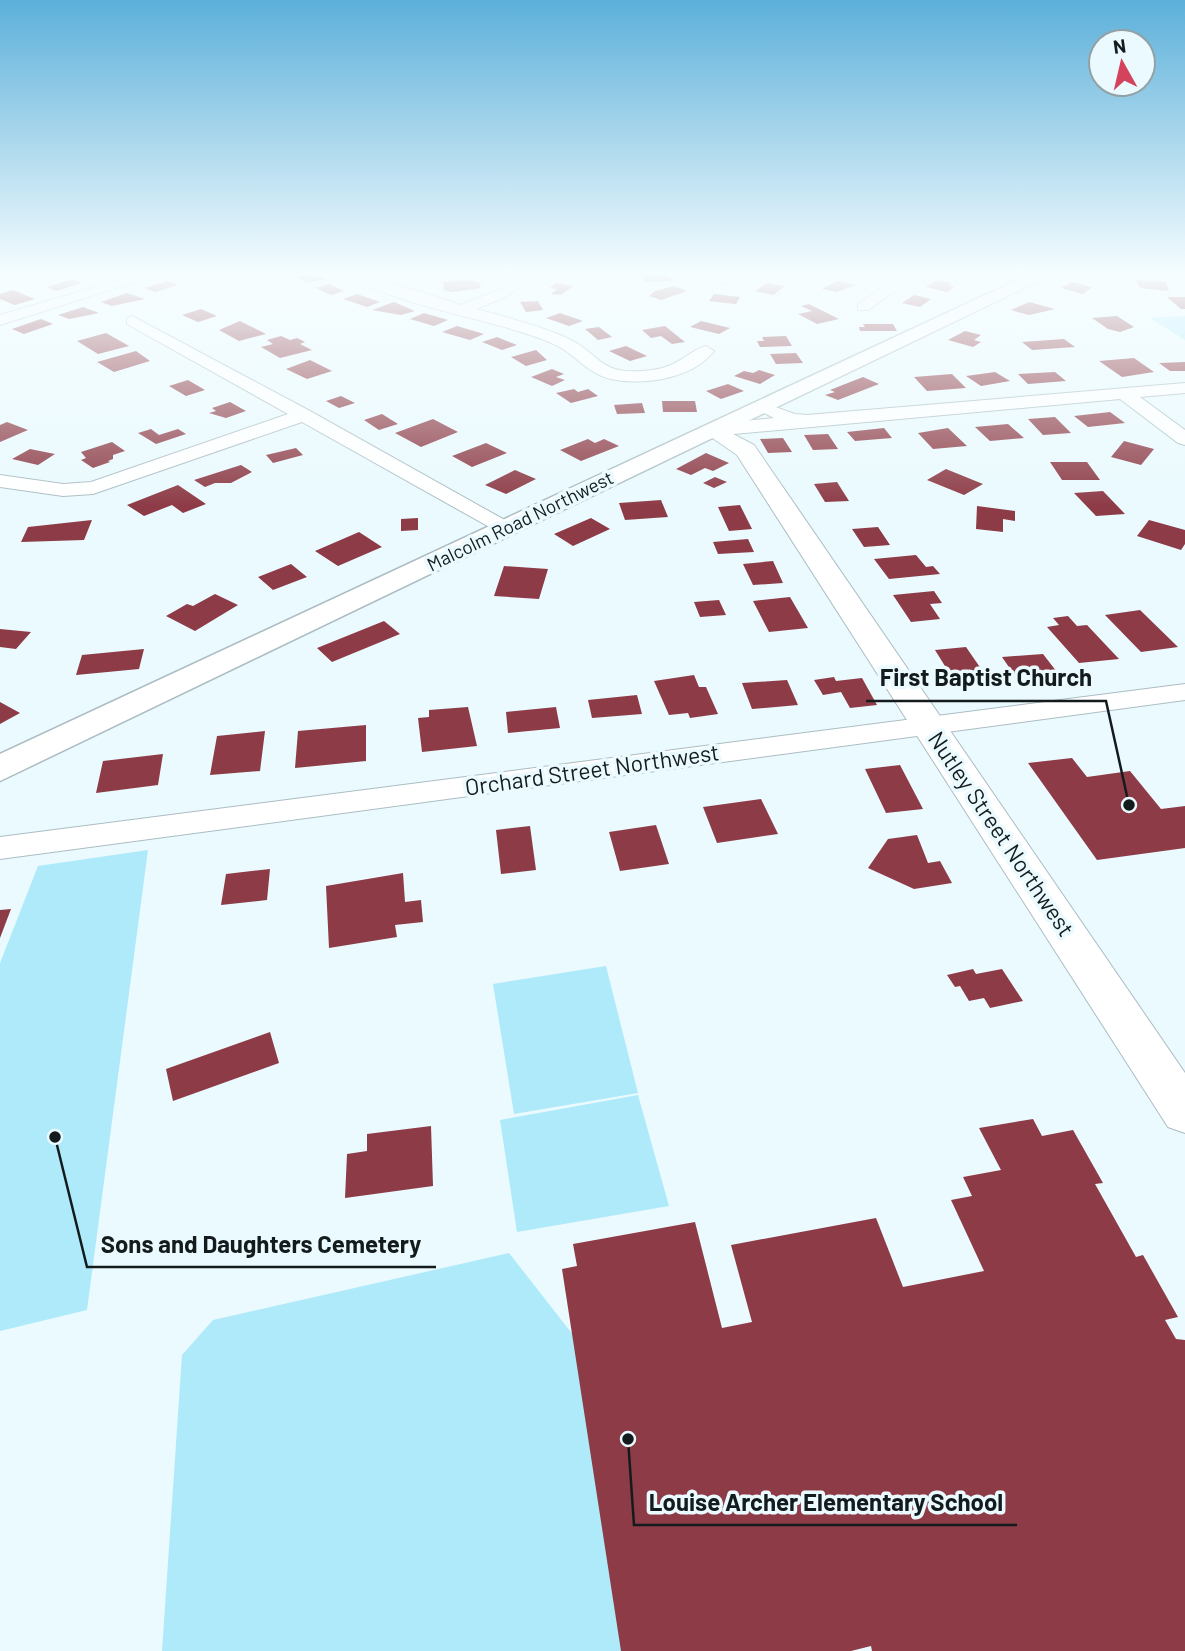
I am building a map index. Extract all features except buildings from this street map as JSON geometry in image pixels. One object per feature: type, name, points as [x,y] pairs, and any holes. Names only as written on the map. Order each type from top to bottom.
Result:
[{"type":"main road","name":"Malcolm Road Northwest","points":[[0,769],[876,353]]},
{"type":"street","points":[[191,353],[508,528]]},
{"type":"street","points":[[575,353],[593,368],[614,375],[660,373],[695,361],[704,353]]},
{"type":"street","points":[[712,430],[1185,388]]},
{"type":"street","points":[[1125,394],[1185,439]]},
{"type":"street","points":[[761,407],[792,419],[807,420]]},
{"type":"street","points":[[0,481],[63,490],[93,488],[304,415]]},
{"type":"street","name":"Nutley Street Northwest","points":[[712,430],[746,450],[1185,1112]]},
{"type":"street","name":"Orchard Street Northwest","points":[[0,848],[1185,692]]},
{"type":"shaded area","points":[[148,850],[87,1310],[0,1331],[0,963],[38,866]]},
{"type":"shaded area","points":[[606,966],[638,1093],[514,1114],[493,984]]},
{"type":"shaded area","points":[[638,1095],[669,1206],[517,1232],[500,1120]]},
{"type":"shaded area","points":[[509,1253],[599,1368],[764,1651],[162,1651],[182,1355],[213,1320]]},
{"type":"place","name":"First Baptist Church","points":[[1129,805]]},
{"type":"place","name":"Sons and Daughters Cemetery","points":[[55,1137]]},
{"type":"place","name":"Louise Archer Elementary School","points":[[628,1439]]}]
